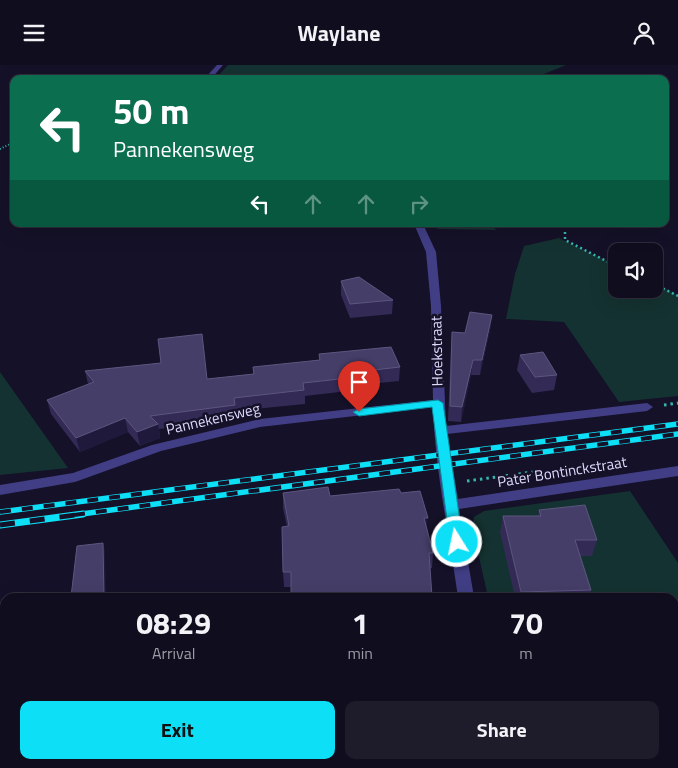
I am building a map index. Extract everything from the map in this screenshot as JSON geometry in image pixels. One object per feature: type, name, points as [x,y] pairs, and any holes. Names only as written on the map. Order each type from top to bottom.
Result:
[{"type":"street","points":[[211,75],[220,65]]},
{"type":"street","name":"Hoekstraat","points":[[421,227],[431,252],[436,306],[440,431],[450,505],[465,593]]},
{"type":"street","name":"Pannekensweg","points":[[0,490],[75,477],[157,448],[260,423],[438,403]]},
{"type":"street","points":[[440,431],[647,407]]},
{"type":"street","name":"Pater Bontinckstraat","points":[[450,505],[678,471]]},
{"type":"path","points":[[565,232],[565,240],[608,262]]},
{"type":"path","points":[[663,288],[678,295]]},
{"type":"green space","points":[[228,65],[566,65],[542,75],[219,75]]},
{"type":"green space","points":[[436,227],[492,227],[497,230],[438,229]]},
{"type":"green space","points":[[559,238],[608,261],[608,298],[663,298],[663,288],[678,295],[678,396],[619,402],[564,322],[506,319],[515,274],[524,246]]},
{"type":"green space","points":[[0,372],[68,468],[0,475]]},
{"type":"green space","points":[[630,491],[678,563],[678,593],[487,593],[472,526],[474,517],[484,511]]},
{"type":"building","points":[[359,277],[393,300],[350,304],[341,281]]},
{"type":"building","points":[[470,312],[492,315],[482,360],[473,360],[462,407],[450,406],[452,332],[465,333]]},
{"type":"building","points":[[202,334],[207,379],[254,374],[253,367],[320,360],[319,354],[391,347],[400,367],[347,373],[349,378],[303,383],[304,390],[234,398],[235,405],[150,416],[158,424],[137,432],[125,418],[76,438],[47,400],[94,382],[85,371],[161,363],[158,339]]},
{"type":"building","points":[[543,352],[557,375],[535,377],[520,355]]},
{"type":"building","points":[[328,487],[330,496],[399,489],[401,493],[420,491],[428,518],[424,518],[433,553],[429,553],[432,593],[291,593],[291,572],[283,572],[282,527],[289,526],[283,493]]},
{"type":"building","points":[[585,505],[597,540],[575,540],[591,590],[521,592],[503,516],[541,516],[539,510]]},
{"type":"building","points":[[103,543],[104,593],[71,593],[77,546]]},
{"type":"railway","points":[[0,512],[678,424]]},
{"type":"railway","points":[[74,515],[678,434]]},
{"type":"railway","points":[[0,525],[83,514]]},
{"type":"route","points":[[359,412],[438,403],[447,483],[457,542]]}]
